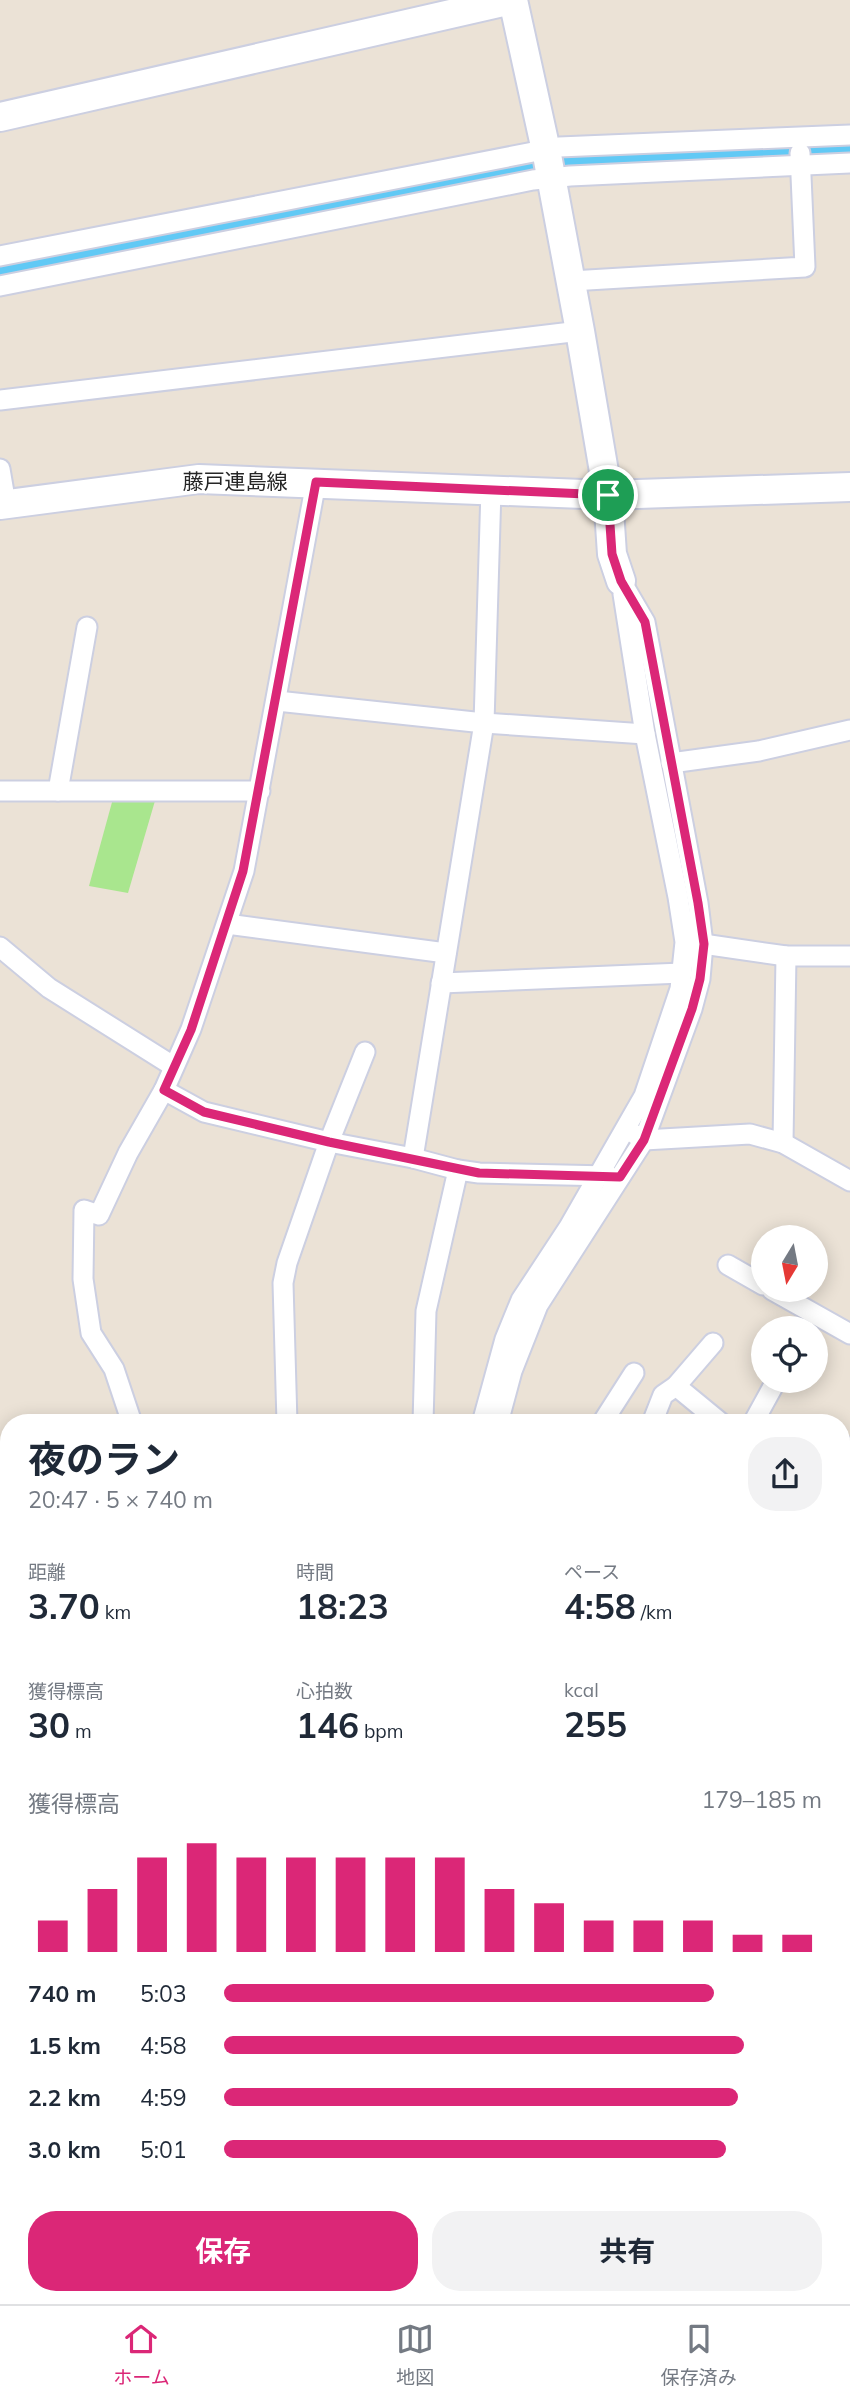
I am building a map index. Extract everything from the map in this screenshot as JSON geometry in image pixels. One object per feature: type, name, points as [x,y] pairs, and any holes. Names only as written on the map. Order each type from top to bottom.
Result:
[{"type":"street","points":[[0,117],[513,0],[580,331],[608,495],[612,554],[621,581],[704,944],[689,967],[680,989],[644,1096],[600,1176],[521,1300],[505,1339],[497,1414]]},
{"type":"street","points":[[0,286],[548,164],[800,152],[850,135]]},
{"type":"street","points":[[570,281],[805,267],[800,152]]},
{"type":"street","points":[[0,256],[548,164],[800,152],[850,163]]},
{"type":"street","points":[[0,400],[580,331]]},
{"type":"street","points":[[0,469],[2,508]]},
{"type":"street","name":"藤戸連島線","points":[[2,508],[199,479],[608,495],[850,487]]},
{"type":"street","points":[[129,1414],[114,1369],[91,1333],[83,1279],[84,1210],[99,1215],[128,1153],[164,1090],[191,1030],[227,924],[243,871],[260,791],[316,482]]},
{"type":"street","points":[[413,1158],[484,723],[491,489]]},
{"type":"street","points":[[58,791],[87,627]]},
{"type":"street","points":[[276,701],[484,723],[658,748],[759,751],[850,730]]},
{"type":"street","points":[[498,1414],[538,1305],[644,1140],[692,1009],[689,967],[658,748]]},
{"type":"street","points":[[0,791],[260,791]]},
{"type":"street","points":[[227,924],[446,953]]},
{"type":"street","points":[[704,944],[786,956],[850,956]]},
{"type":"street","points":[[0,947],[49,988],[173,1066]]},
{"type":"street","points":[[783,1143],[786,956]]},
{"type":"street","points":[[441,984],[689,967]]},
{"type":"street","points":[[286,1414],[283,1283],[329,1142],[365,1052]]},
{"type":"street","points":[[164,1090],[204,1112],[458,1170],[620,1177]]},
{"type":"street","points":[[625,1130],[644,1140],[750,1134],[783,1143],[850,1181]]},
{"type":"street","points":[[423,1414],[426,1311],[458,1170]]},
{"type":"street","points":[[728,1265],[751,1278]]},
{"type":"street","points":[[787,1302],[804,1316]]},
{"type":"street","points":[[828,1327],[850,1334]]},
{"type":"street","points":[[656,1414],[663,1395],[676,1386],[713,1343]]},
{"type":"street","points":[[610,1414],[634,1373]]},
{"type":"street","points":[[676,1386],[710,1414]]},
{"type":"street","points":[[757,1414],[769,1393]]},
{"type":"green space","points":[[157,794],[128,893],[89,886],[114,795]]},
{"type":"water","points":[[850,142],[850,158],[614,167],[0,277],[0,265],[559,156]]},
{"type":"route","points":[[316,482],[608,495],[612,554],[621,581],[645,622],[704,944],[700,979],[692,1009],[644,1140],[620,1177],[458,1170],[204,1112],[164,1090],[191,1030],[243,871],[316,482]]}]
